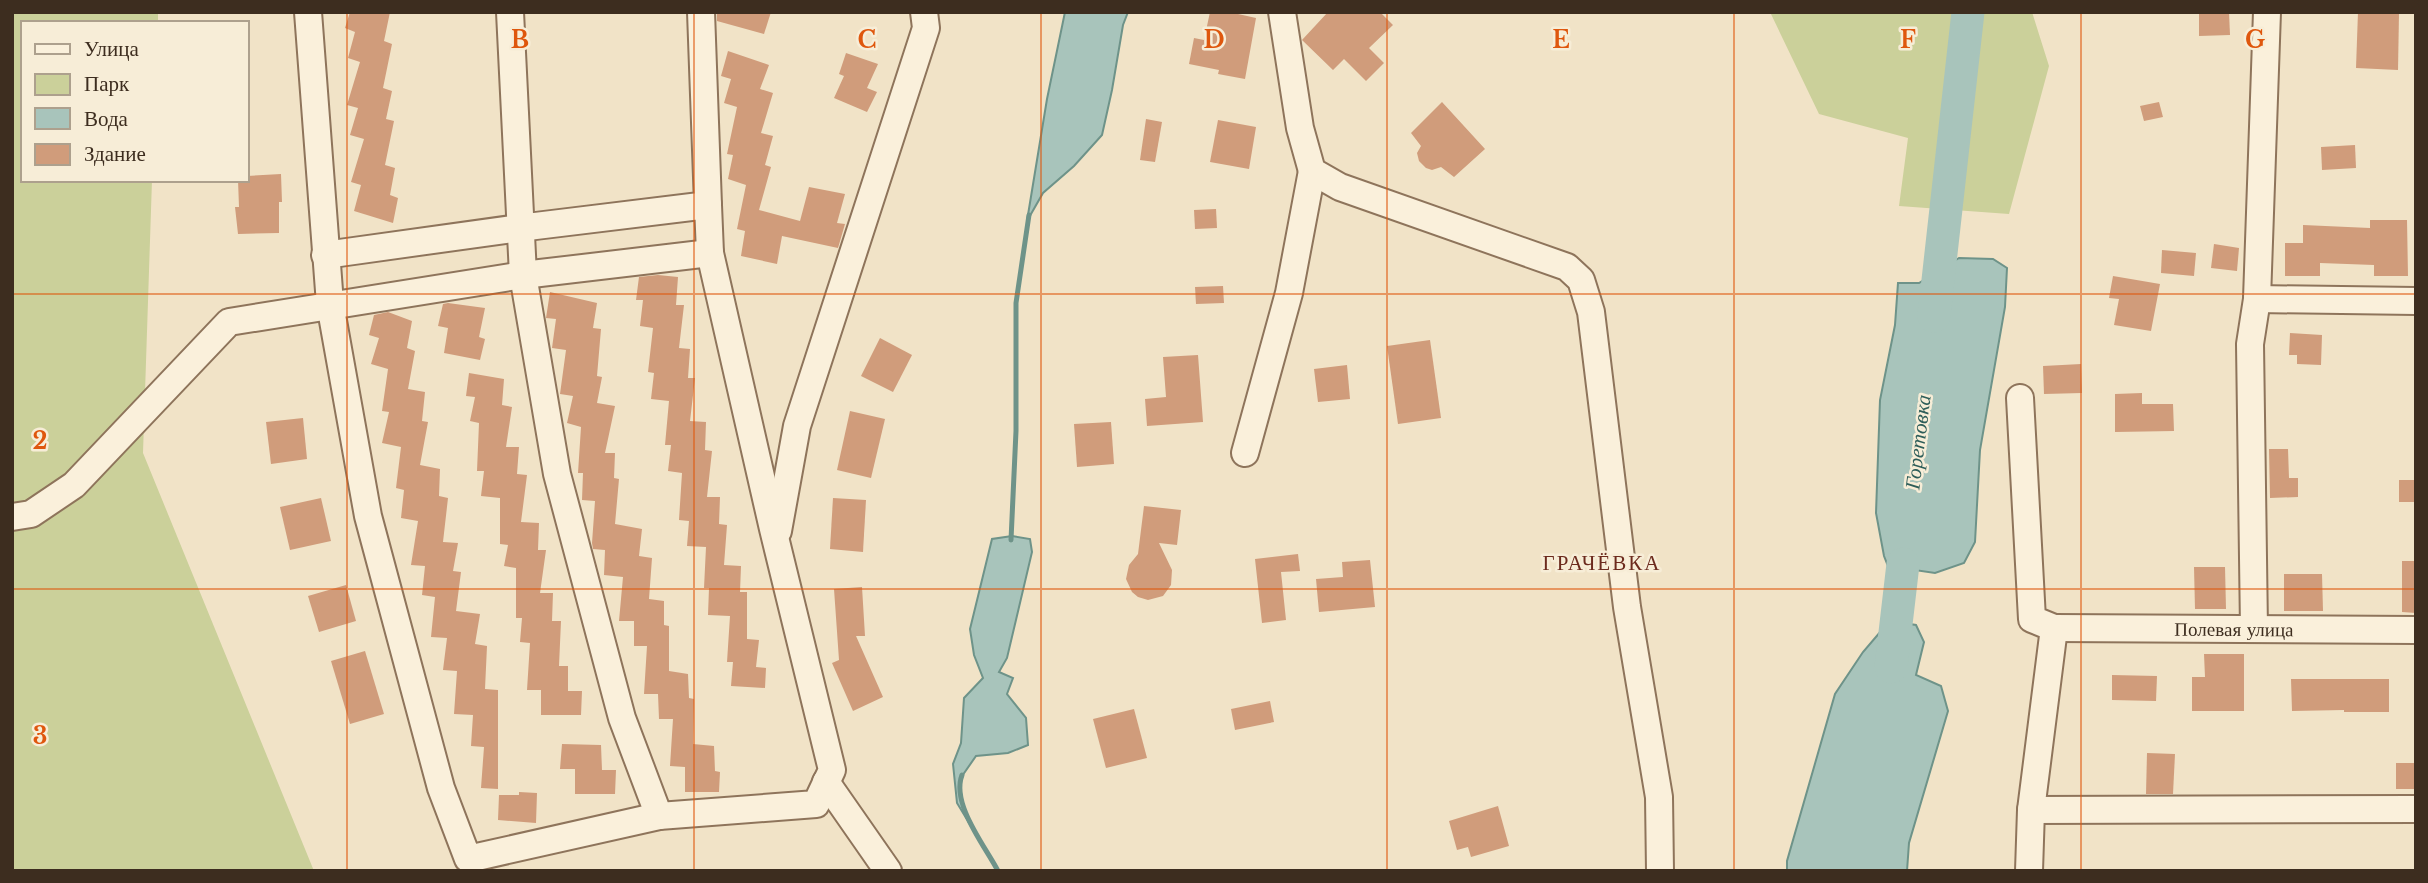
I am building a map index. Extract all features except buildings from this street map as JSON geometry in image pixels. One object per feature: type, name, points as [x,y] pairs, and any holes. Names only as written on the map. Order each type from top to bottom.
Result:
[{"type":"street","points":[[308,12],[330,304],[368,516],[441,788],[468,859],[659,816],[816,804],[832,770],[776,542],[710,253],[701,12]]},
{"type":"street","points":[[510,12],[523,275],[557,474],[622,718],[659,816]]},
{"type":"street","points":[[776,542],[797,426],[926,27],[924,12]]},
{"type":"street","points":[[1245,453],[1289,293],[1312,171],[1300,128],[1282,12]]},
{"type":"street","points":[[2254,629],[2250,344],[2257,299],[2267,12]]},
{"type":"street","points":[[1312,171],[1340,187],[1567,267],[1581,280],[1591,312],[1627,607],[1659,797],[1660,871]]},
{"type":"street","points":[[325,255],[708,205]]},
{"type":"street","points":[[12,517],[31,514],[74,485],[229,322],[523,275],[710,253]]},
{"type":"street","points":[[2257,299],[2416,301]]},
{"type":"street","points":[[2020,398],[2032,619],[2054,628],[2031,810],[2029,871]]},
{"type":"street","name":"Полевая улица","points":[[2054,628],[2416,630]]},
{"type":"street","points":[[826,782],[888,871]]},
{"type":"street","points":[[2031,810],[2416,809]]},
{"type":"green space","points":[[12,12],[158,12],[158,21],[21,21],[21,182],[152,182],[143,453],[314,871],[12,871]]},
{"type":"green space","points":[[1770,12],[2032,12],[2049,66],[2009,214],[1899,206],[1908,138],[1819,114]]},
{"type":"water","points":[[1065,12],[1128,12],[1123,25],[1102,135],[1074,166],[1043,193],[1027,221],[1047,99]]},
{"type":"water","points":[[1959,258],[1993,259],[2007,268],[2005,307],[1980,450],[1975,542],[1964,563],[1935,573],[1915,570],[1910,607],[1898,608],[1889,604],[1893,579],[1884,556],[1876,513],[1880,400],[1895,325],[1898,283],[1919,283]]},
{"type":"water","points":[[1012,536],[1030,539],[1032,552],[1007,658],[999,672],[1013,678],[1007,694],[1026,718],[1028,745],[1008,753],[976,756],[960,779],[962,805],[980,841],[957,803],[953,764],[961,743],[964,698],[983,678],[974,655],[970,629],[992,539]]},
{"type":"water","points":[[1896,622],[1916,625],[1924,642],[1916,675],[1941,686],[1948,711],[1909,843],[1907,871],[1787,871],[1787,861],[1835,694],[1863,652],[1887,624]]},
{"type":"waterway","name":"Горетовка","points":[[1934,316],[1968,12]]},
{"type":"waterway","points":[[1011,540],[1016,431],[1016,303],[1029,215]]},
{"type":"waterway","name":"Горетовка","points":[[1891,667],[1903,564]]},
{"type":"waterway","points":[[962,775],[961,799],[965,812],[998,871]]},
{"type":"district","name":"ГРАЧЁВКА","points":[[1602,563]]}]
